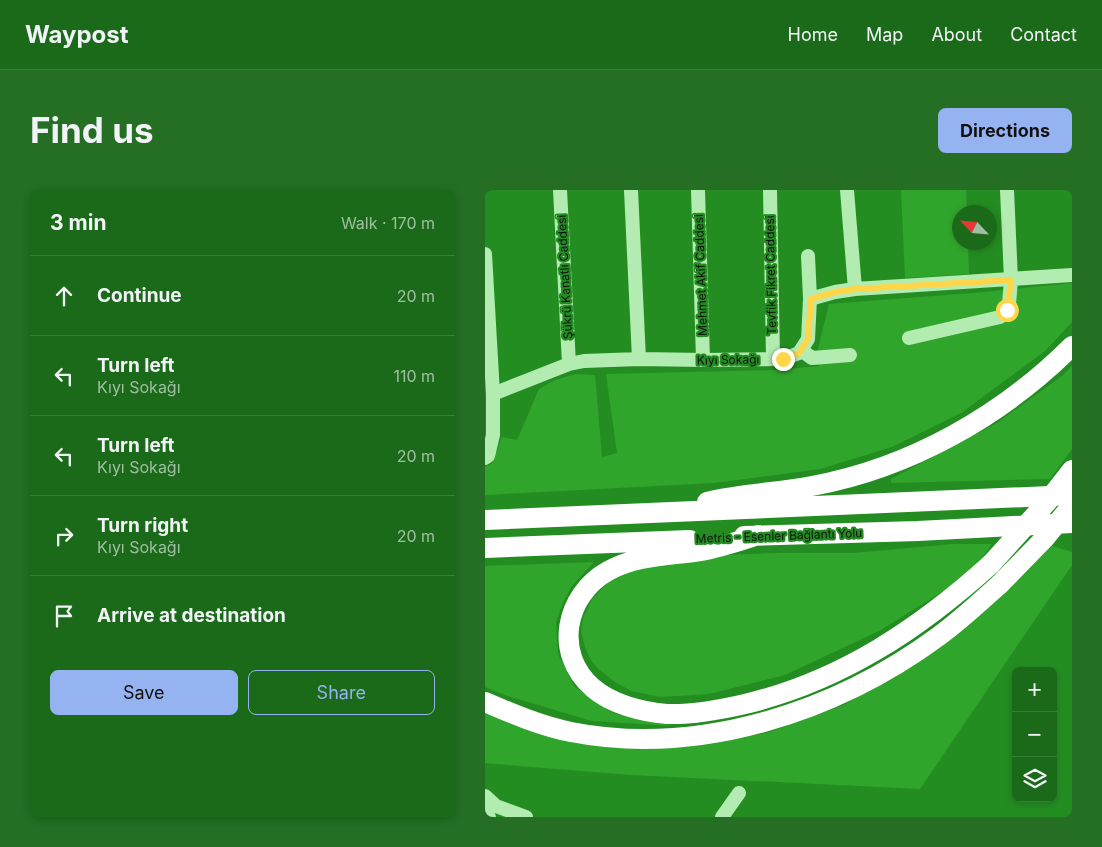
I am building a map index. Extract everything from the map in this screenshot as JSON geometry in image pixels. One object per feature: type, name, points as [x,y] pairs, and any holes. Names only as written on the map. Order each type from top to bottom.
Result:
[{"type":"highway","points":[[675,512],[709,501],[740,495],[812,486],[867,473],[909,457],[948,438],[1006,403],[1055,363],[1072,346]]},
{"type":"highway","points":[[758,535],[701,551],[639,559],[608,571],[595,580],[582,592],[573,608],[568,630],[570,652],[579,672],[593,688],[612,700],[638,709],[665,714],[688,714],[718,710],[766,698],[817,680],[867,657],[941,606],[991,564],[1047,502],[1072,470]]},
{"type":"highway","points":[[485,520],[1072,495]]},
{"type":"highway","points":[[485,702],[558,729],[606,736],[651,739],[711,734],[778,718],[853,688],[902,662],[940,636],[1000,584],[1045,538],[1072,505]]},
{"type":"highway","name":"Metris - Esenler Bağlantı Yolu","points":[[485,548],[1072,523]]},
{"type":"street","name":"Şükrü Kanatlı Caddesi","points":[[560,190],[569,364]]},
{"type":"street","points":[[631,190],[639,359]]},
{"type":"street","name":"Mehmet Akif Caddesi","points":[[698,190],[703,360]]},
{"type":"street","name":"Tevfik Fikret Caddesi","points":[[770,190],[773,359]]},
{"type":"street","points":[[847,190],[855,289]]},
{"type":"street","points":[[909,338],[1000,317],[1007,310],[1011,280],[1007,190]]},
{"type":"street","points":[[485,254],[493,394],[493,435],[487,457]]},
{"type":"street","points":[[808,256],[811,299],[808,339],[801,350],[812,358],[851,355]]},
{"type":"street","points":[[811,299],[835,292],[855,289],[1072,275]]},
{"type":"street","name":"Kıyı Sokağı","points":[[493,394],[569,364],[584,361],[783,359],[799,353],[801,350]]},
{"type":"street","points":[[722,817],[739,793]]},
{"type":"street","points":[[485,796],[496,806],[525,817]]},
{"type":"street","points":[[485,813],[489,817]]},
{"type":"green space","points":[[901,190],[966,190],[967,205],[952,205],[952,250],[968,250],[969,274],[905,278]]},
{"type":"green space","points":[[1072,283],[1072,322],[1045,351],[961,413],[892,447],[820,469],[714,483],[485,495],[485,467],[492,463],[502,437],[517,440],[539,389],[555,380],[576,374],[595,375],[602,457],[617,453],[606,374],[775,370],[819,366],[818,349],[829,304]]},
{"type":"green space","points":[[1072,366],[1072,449],[1050,479],[891,483],[891,479],[997,423],[1062,376]]},
{"type":"green space","points":[[952,544],[992,544],[981,560],[948,588],[881,630],[785,675],[709,694],[661,697],[631,691],[615,682],[597,668],[585,647],[581,631],[583,618],[592,599],[612,579],[636,568],[698,556],[854,553]]},
{"type":"green space","points":[[1052,546],[1072,552],[1072,565],[920,789],[631,775],[485,763],[485,710],[681,746],[767,733],[844,705],[948,641]]},
{"type":"green space","points":[[594,562],[571,587],[562,605],[556,622],[558,654],[574,686],[613,713],[672,726],[592,721],[505,695],[485,687],[485,566]]},
{"type":"route","points":[[783,359],[799,353],[808,339],[811,299],[835,292],[855,289],[1011,280],[1007,310]]}]
